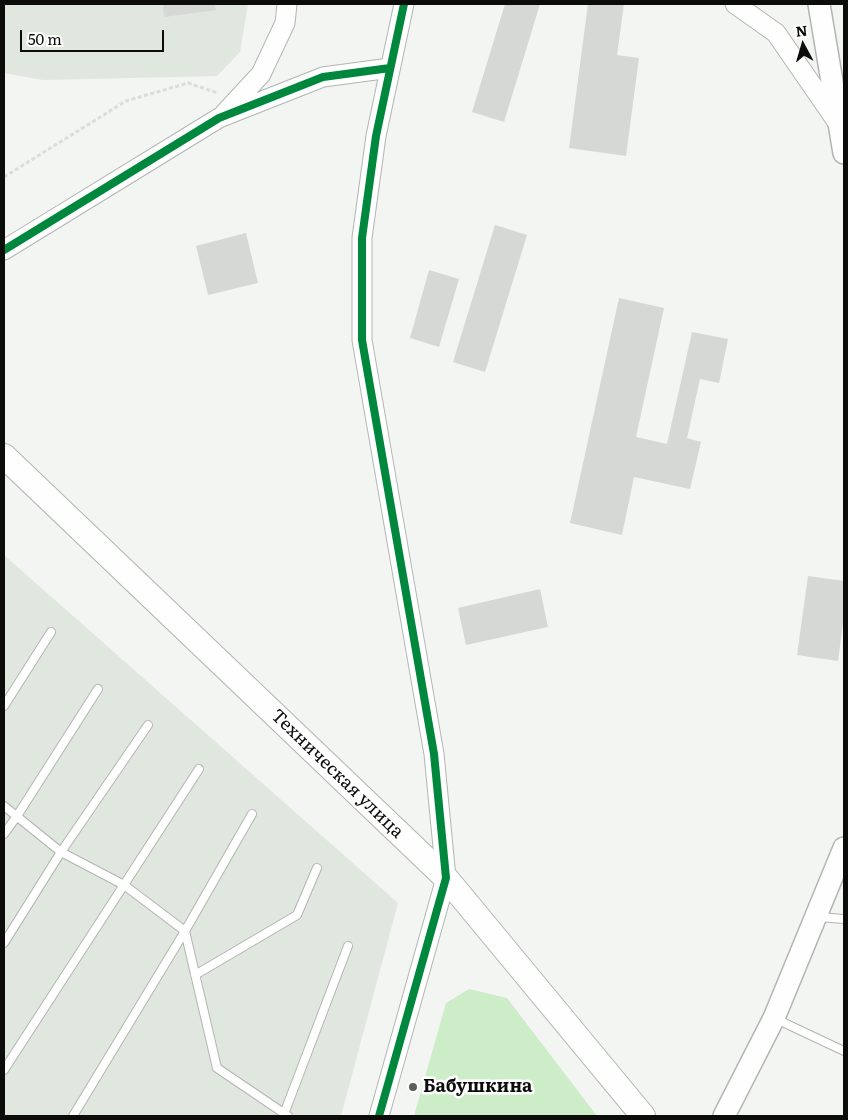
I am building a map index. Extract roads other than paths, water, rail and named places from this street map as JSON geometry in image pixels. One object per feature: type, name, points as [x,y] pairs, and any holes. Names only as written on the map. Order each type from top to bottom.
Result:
[{"type":"main road","points":[[819,4],[842,124],[844,153]]},
{"type":"main road","name":"Техническая улица","points":[[4,456],[446,878],[643,1116]]},
{"type":"main road","points":[[724,1116],[774,1018],[844,848]]},
{"type":"street","points":[[220,118],[261,74],[285,23],[288,4]]},
{"type":"street","points":[[379,1116],[446,878],[434,754],[362,340],[362,238],[376,136],[404,4]]},
{"type":"street","points":[[735,4],[776,33],[842,124]]},
{"type":"street","points":[[4,250],[220,118],[323,77],[390,68]]},
{"type":"lane","points":[[4,706],[51,632]]},
{"type":"lane","points":[[4,834],[98,690]]},
{"type":"lane","points":[[4,943],[60,852],[148,725]]},
{"type":"lane","points":[[4,1070],[199,769]]},
{"type":"lane","points":[[4,806],[60,852],[124,885],[185,931],[217,1068],[286,1115],[348,946]]},
{"type":"lane","points":[[73,1116],[185,931],[252,814]]},
{"type":"lane","points":[[195,975],[297,915],[317,868]]},
{"type":"lane","points":[[816,916],[844,920]]},
{"type":"lane","points":[[774,1018],[844,1051]]},
{"type":"place","name":"Бабушкина","points":[[413,1087]]}]
